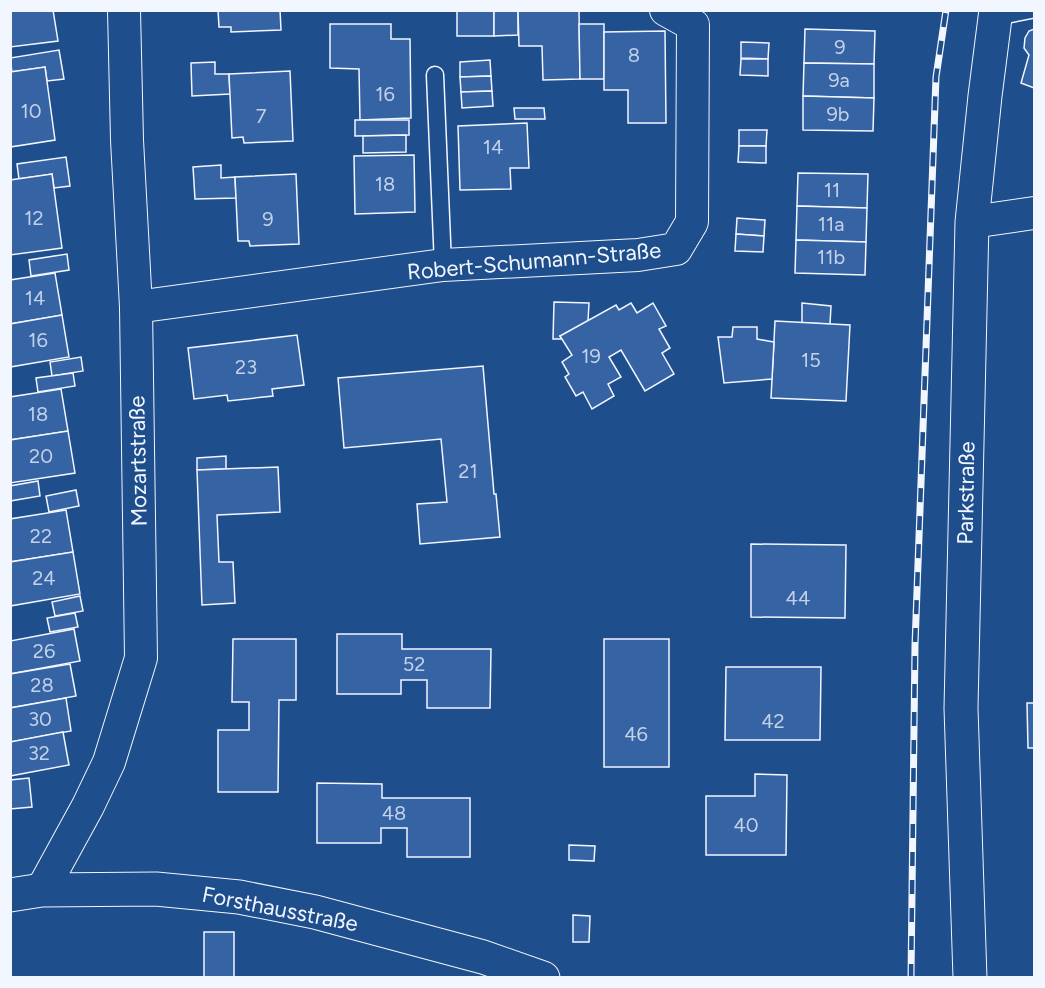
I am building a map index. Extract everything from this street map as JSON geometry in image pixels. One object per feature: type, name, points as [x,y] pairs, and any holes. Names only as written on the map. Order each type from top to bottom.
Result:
[{"type":"street","name":"Mozartstraße","points":[[42,890],[109,762],[141,658],[136,307],[127,140],[124,10]]},
{"type":"street","name":"Robert-Schumann-Straße","points":[[136,307],[443,265],[638,255],[676,249],[692,222],[693,25],[666,10]]},
{"type":"street","name":"Parkstraße","points":[[970,978],[961,708],[972,222],[996,14]]},
{"type":"street","points":[[972,222],[1035,213]]},
{"type":"street","name":"Forsthausstraße","points":[[10,895],[42,890],[156,889],[239,897],[315,912],[483,957],[543,978]]},
{"type":"lane","points":[[996,14],[1031,10]]},
{"type":"lane","points":[[435,75],[443,265]]},
{"type":"building","points":[[10,10],[53,10],[58,41],[10,47]]},
{"type":"building","points":[[218,10],[280,10],[281,30],[231,32],[231,27],[219,27]]},
{"type":"building","points":[[457,10],[494,10],[494,36],[457,36]]},
{"type":"building","points":[[494,10],[518,10],[518,35],[494,36]]},
{"type":"building","points":[[518,10],[579,10],[580,79],[543,80],[542,46],[519,46]]},
{"type":"building","points":[[330,24],[391,24],[391,39],[410,39],[411,118],[360,120],[359,69],[330,68]]},
{"type":"building","points":[[579,24],[604,24],[604,79],[580,79]]},
{"type":"building","points":[[805,29],[875,31],[874,64],[804,63]]},
{"type":"building","points":[[1034,29],[1034,88],[1021,83],[1029,55],[1024,48],[1025,38],[1029,31]]},
{"type":"building","points":[[665,31],[666,123],[628,123],[628,90],[604,90],[604,32]]},
{"type":"building","points":[[741,42],[769,43],[768,59],[741,58]]},
{"type":"building","points":[[59,50],[64,79],[47,81],[45,67],[12,72],[10,58]]},
{"type":"building","points":[[741,59],[768,59],[768,76],[740,75]]},
{"type":"building","points":[[490,60],[491,76],[460,77],[460,62]]},
{"type":"building","points":[[215,62],[215,74],[229,74],[230,94],[192,96],[191,63]]},
{"type":"building","points":[[804,63],[874,64],[874,98],[803,96]]},
{"type":"building","points":[[45,67],[55,140],[10,147],[10,72]]},
{"type":"building","points":[[290,71],[293,141],[244,143],[243,137],[232,138],[229,74]]},
{"type":"building","points":[[491,76],[492,91],[461,92],[460,77]]},
{"type":"building","points":[[492,91],[493,106],[462,108],[461,92]]},
{"type":"building","points":[[803,96],[874,98],[873,131],[803,130]]},
{"type":"building","points":[[514,108],[544,108],[545,119],[515,119]]},
{"type":"building","points":[[355,120],[409,120],[409,135],[355,136]]},
{"type":"building","points":[[527,123],[529,168],[510,168],[511,189],[460,190],[458,126]]},
{"type":"building","points":[[739,130],[767,130],[766,146],[739,146]]},
{"type":"building","points":[[406,135],[406,152],[363,153],[363,136]]},
{"type":"building","points":[[739,146],[766,146],[766,163],[738,162]]},
{"type":"building","points":[[414,155],[415,212],[355,214],[354,156]]},
{"type":"building","points":[[66,157],[70,186],[54,188],[52,174],[19,179],[17,164]]},
{"type":"building","points":[[221,165],[221,178],[235,177],[236,198],[195,199],[193,167]]},
{"type":"building","points":[[798,173],[868,174],[867,208],[797,206]]},
{"type":"building","points":[[52,174],[62,248],[10,255],[10,180]]},
{"type":"building","points":[[296,174],[299,244],[250,246],[249,241],[238,241],[235,177]]},
{"type":"building","points":[[797,206],[867,208],[866,242],[796,240]]},
{"type":"building","points":[[737,218],[765,220],[764,236],[736,234]]},
{"type":"building","points":[[736,234],[764,236],[763,252],[735,251]]},
{"type":"building","points":[[796,240],[866,242],[865,275],[795,273]]},
{"type":"building","points":[[67,254],[69,270],[31,276],[29,260]]},
{"type":"building","points":[[55,273],[62,315],[10,324],[10,280]]},
{"type":"building","points":[[554,302],[589,303],[588,321],[560,336],[562,339],[553,339]]},
{"type":"building","points":[[631,303],[637,313],[653,303],[666,326],[659,329],[670,348],[662,353],[674,374],[645,391],[621,350],[609,357],[621,377],[608,384],[614,396],[592,409],[583,392],[576,396],[565,377],[569,374],[562,362],[572,355],[560,336],[616,305],[619,310]]},
{"type":"building","points":[[802,303],[831,306],[830,324],[802,323]]},
{"type":"building","points":[[62,315],[69,357],[10,367],[10,324]]},
{"type":"building","points":[[775,321],[850,325],[846,401],[771,398]]},
{"type":"building","points":[[733,327],[757,327],[757,339],[774,342],[772,379],[724,383],[718,337],[732,337]]},
{"type":"building","points":[[297,335],[304,385],[272,389],[273,396],[228,401],[227,395],[194,399],[188,348]]},
{"type":"building","points":[[81,357],[83,371],[52,376],[50,362]]},
{"type":"building","points":[[483,366],[500,537],[420,544],[417,504],[447,502],[441,439],[344,448],[338,378]]},
{"type":"building","points":[[73,373],[75,386],[38,392],[36,378]]},
{"type":"building","points":[[61,389],[68,431],[10,440],[10,397]]},
{"type":"building","points":[[68,431],[75,473],[10,483],[10,440]]},
{"type":"building","points":[[226,456],[226,469],[197,470],[197,458]]},
{"type":"building","points":[[278,467],[280,512],[217,515],[219,562],[233,562],[235,603],[202,605],[197,470]]},
{"type":"building","points":[[38,481],[40,496],[10,501],[10,486]]},
{"type":"building","points":[[76,490],[79,506],[49,512],[46,496]]},
{"type":"building","points":[[66,510],[73,552],[10,562],[10,519]]},
{"type":"building","points":[[751,544],[846,545],[845,618],[751,617]]},
{"type":"building","points":[[73,552],[80,594],[10,606],[10,562]]},
{"type":"building","points":[[80,596],[83,611],[55,616],[52,602]]},
{"type":"building","points":[[75,613],[78,627],[50,632],[47,618]]},
{"type":"building","points":[[74,629],[80,661],[10,674],[10,641]]},
{"type":"building","points":[[337,634],[402,634],[402,649],[491,649],[490,708],[427,708],[427,680],[401,680],[401,694],[337,694]]},
{"type":"building","points":[[233,639],[296,639],[296,700],[279,700],[278,792],[218,792],[218,730],[249,730],[249,702],[232,702]]},
{"type":"building","points":[[604,639],[669,639],[669,767],[604,767]]},
{"type":"building","points":[[70,664],[76,696],[10,708],[10,674]]},
{"type":"building","points":[[726,667],[821,667],[820,740],[725,740]]},
{"type":"building","points":[[66,698],[71,731],[10,742],[10,708]]},
{"type":"building","points":[[1027,703],[1034,703],[1034,748],[1028,748]]},
{"type":"building","points":[[63,732],[69,765],[10,776],[10,742]]},
{"type":"building","points":[[755,774],[787,775],[786,855],[706,855],[706,796],[755,796]]},
{"type":"building","points":[[29,778],[32,807],[10,809],[10,780]]},
{"type":"building","points":[[317,783],[382,784],[382,798],[470,798],[470,857],[407,857],[407,828],[381,828],[381,843],[317,843]]},
{"type":"building","points":[[569,845],[595,846],[594,861],[569,860]]},
{"type":"building","points":[[573,915],[590,916],[589,942],[573,942]]},
{"type":"building","points":[[204,932],[234,932],[234,978],[204,978]]},
{"type":"railway","points":[[911,978],[915,645],[936,77],[946,10]]}]
